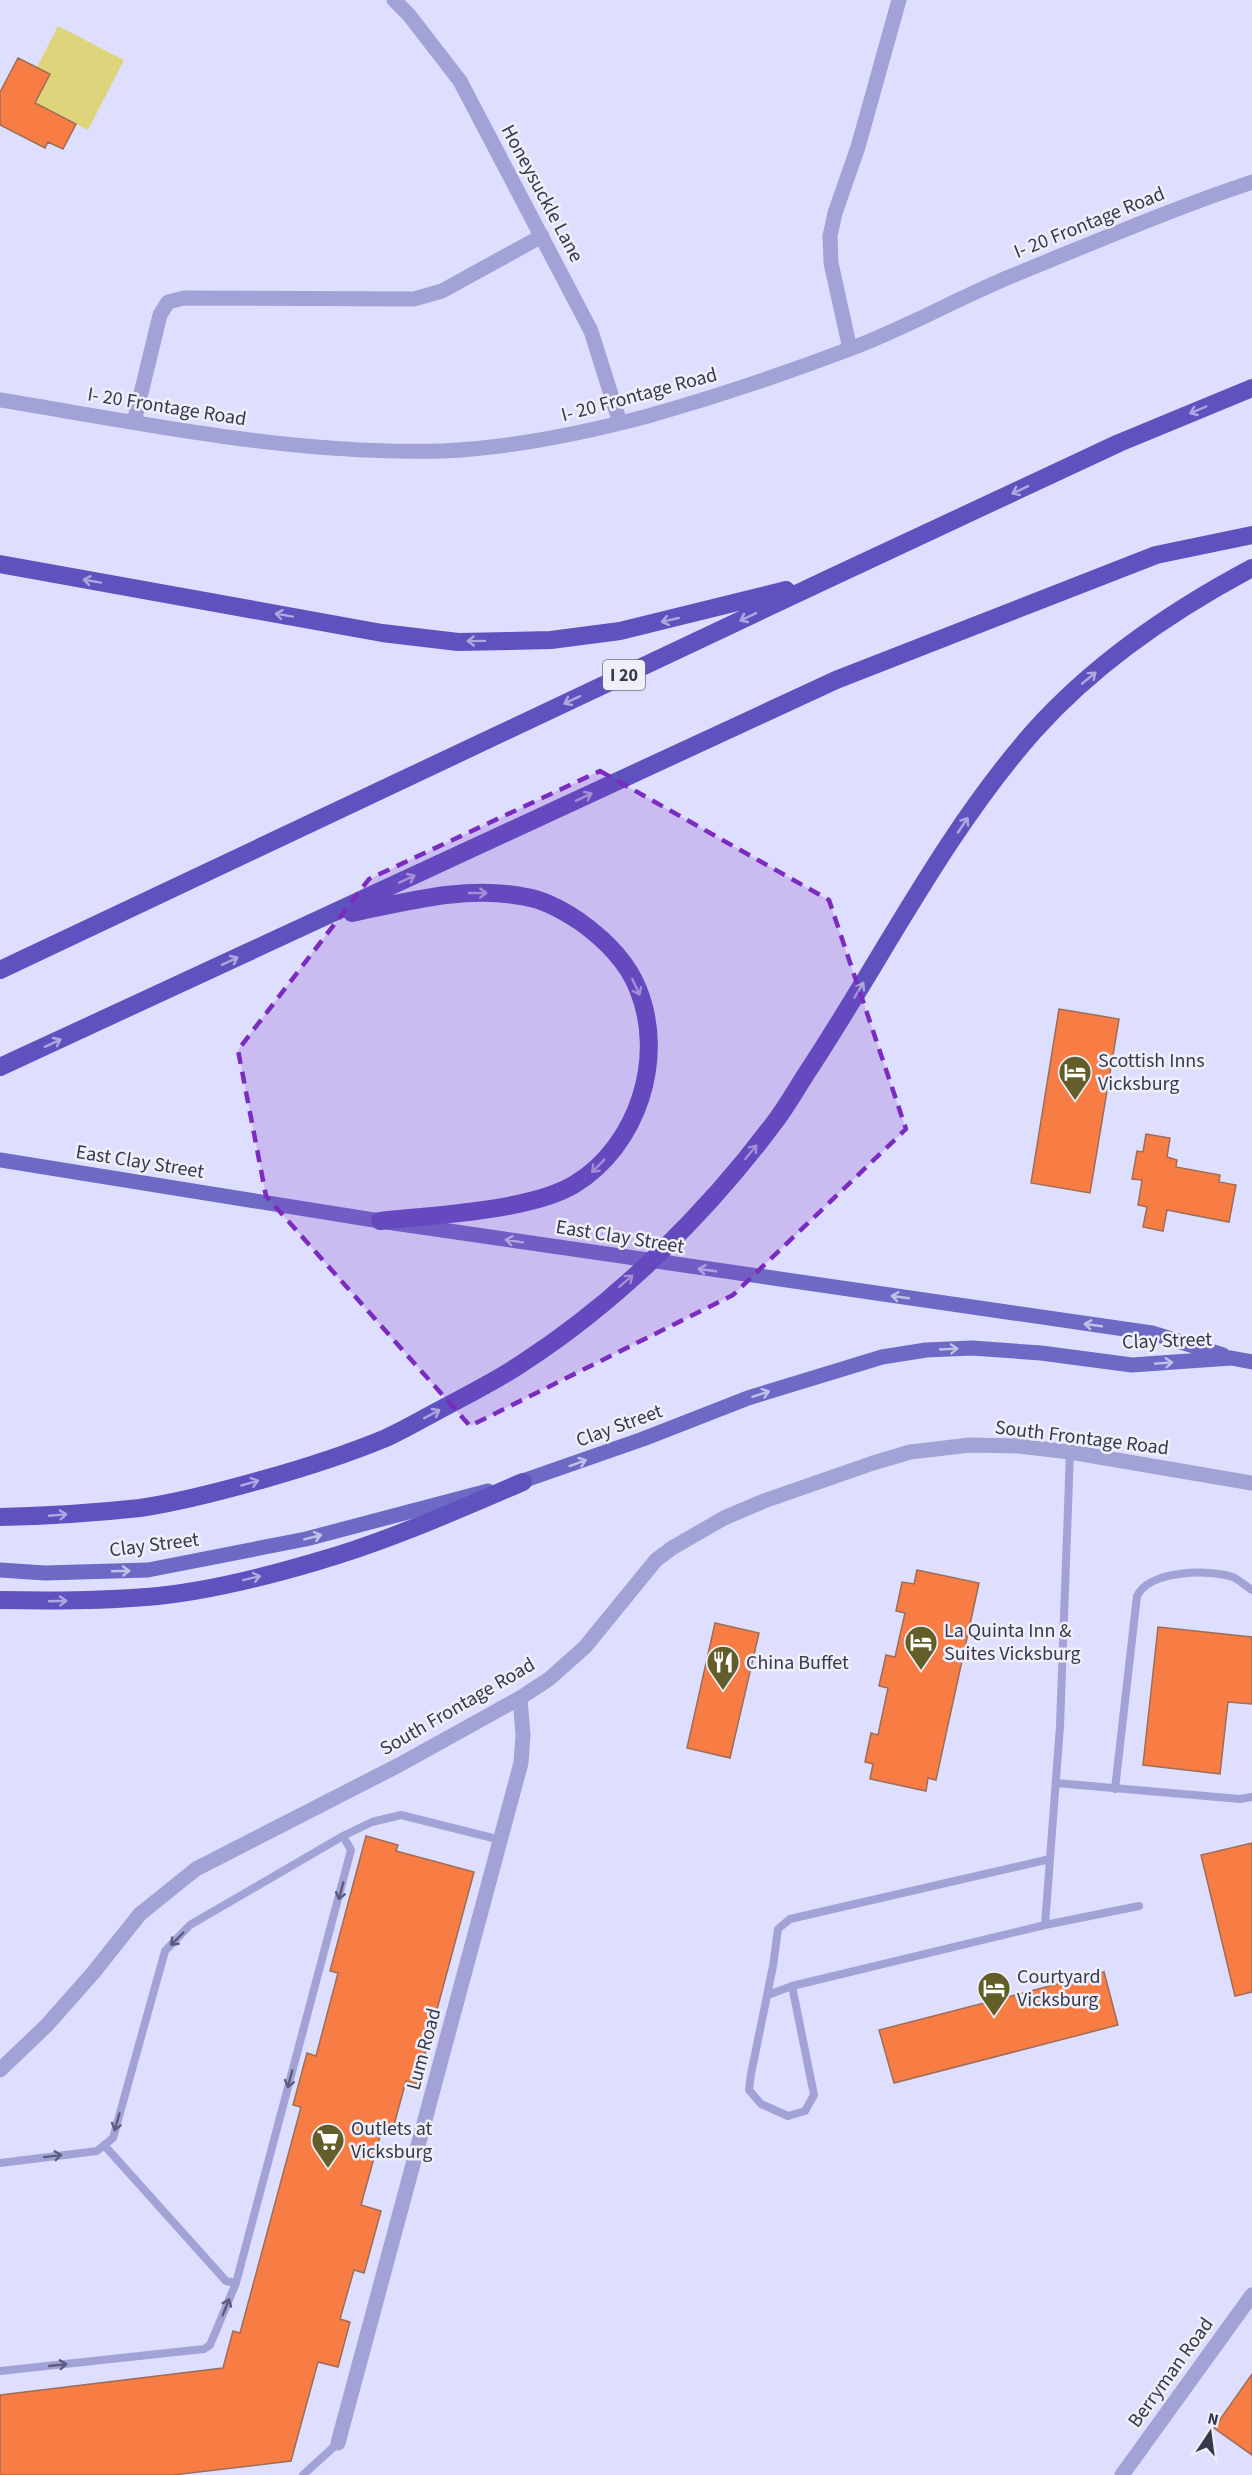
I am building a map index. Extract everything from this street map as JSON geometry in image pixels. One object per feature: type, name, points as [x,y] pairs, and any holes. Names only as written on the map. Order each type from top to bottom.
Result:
[{"type":"highway","name":"I 20","points":[[0,970],[1119,443],[1252,388]]},
{"type":"highway","points":[[0,1067],[836,680],[1156,555],[1252,535]]},
{"type":"highway","points":[[0,564],[382,633],[458,642],[551,640],[620,631],[828,579]]},
{"type":"highway","points":[[0,1517],[52,1516],[144,1507],[224,1491],[324,1462],[390,1436],[463,1398],[524,1363],[582,1320],[650,1261],[714,1197],[775,1122],[828,1041],[937,864],[993,781],[1036,729],[1082,683],[1144,634],[1252,568]]},
{"type":"highway","points":[[318,920],[426,897],[479,892],[527,897],[565,912],[597,933],[619,958],[637,988],[646,1016],[648,1051],[645,1084],[634,1117],[620,1143],[592,1172],[574,1185],[544,1198],[492,1208],[380,1221]]},
{"type":"highway","points":[[0,1600],[45,1601],[147,1597],[233,1582],[316,1562],[414,1528],[523,1482]]},
{"type":"main road","name":"East Clay Street","points":[[0,1160],[380,1221],[1152,1333],[1231,1358]]},
{"type":"main road","name":"Clay Street","points":[[0,1570],[45,1573],[148,1570],[306,1539],[523,1482],[748,1398],[882,1357],[926,1350],[972,1348],[1041,1353],[1132,1365],[1231,1358],[1252,1362]]},
{"type":"street","name":"Honeysuckle Lane","points":[[394,0],[409,15],[460,81],[591,331],[620,423]]},
{"type":"street","points":[[850,349],[831,263],[830,236],[835,213],[858,147],[899,0]]},
{"type":"street","name":"I- 20 Frontage Road","points":[[0,400],[201,434],[365,451],[443,451],[562,438],[709,399],[850,349],[1015,275],[1054,261],[1135,225],[1252,182]]},
{"type":"street","points":[[134,422],[160,315],[168,303],[184,298],[414,299],[442,291],[542,236]]},
{"type":"street","name":"South Frontage Road","points":[[0,2070],[47,2025],[93,1973],[140,1914],[196,1869],[399,1765],[520,1698],[549,1679],[585,1647],[656,1560],[672,1548],[724,1518],[812,1484],[910,1452],[970,1445],[1019,1446],[1070,1452],[1252,1483]]},
{"type":"street","name":"Lum Road","points":[[338,2443],[521,1763],[523,1735],[520,1698]]},
{"type":"street","name":"Berryman Road","points":[[1122,2475],[1252,2295]]},
{"type":"lane","points":[[1045,1925],[1060,1726],[1070,1452]]},
{"type":"lane","points":[[1115,1789],[1137,1596],[1142,1587],[1153,1580],[1191,1572],[1233,1577],[1252,1590]]},
{"type":"lane","points":[[1056,1783],[1240,1799],[1252,1797]]},
{"type":"lane","points":[[0,2163],[97,2151],[113,2138],[165,1951],[190,1925],[342,1836],[372,1822],[401,1815],[501,1840]]},
{"type":"lane","points":[[0,2371],[204,2349],[210,2345],[236,2283],[351,1851],[342,1836]]},
{"type":"lane","points":[[792,1986],[814,2095],[806,2111],[788,2116],[761,2104],[749,2090],[768,1995],[778,1929],[790,1918],[1050,1859]]},
{"type":"lane","points":[[768,1995],[792,1986],[1045,1925],[1139,1906]]},
{"type":"lane","points":[[104,2145],[226,2281],[236,2283]]},
{"type":"lane","points":[[303,2475],[338,2443]]},
{"type":"highlighted area","points":[[600,771],[829,900],[906,1129],[733,1295],[470,1426],[266,1196],[238,1050],[369,879]]},
{"type":"shaded area","points":[[58,26],[124,60],[88,130],[35,103],[50,74],[37,67]]},
{"type":"building","points":[[18,58],[50,74],[35,103],[76,124],[63,149],[48,142],[45,148],[0,125],[0,92]]},
{"type":"building","name":"Scottish Inns Vicksburg","points":[[1059,1009],[1119,1019],[1090,1193],[1031,1183]]},
{"type":"building","points":[[1146,1134],[1170,1138],[1167,1157],[1177,1160],[1176,1167],[1220,1175],[1219,1182],[1236,1185],[1229,1222],[1167,1210],[1163,1231],[1143,1227],[1147,1207],[1138,1205],[1142,1180],[1132,1179],[1137,1151],[1143,1152]]},
{"type":"building","name":"La Quinta Inn & Suites Vicksburg","points":[[917,1570],[979,1583],[936,1780],[928,1778],[926,1791],[870,1779],[873,1764],[865,1762],[871,1733],[878,1735],[888,1688],[879,1686],[886,1655],[895,1657],[905,1613],[896,1611],[902,1582],[914,1584]]},
{"type":"building","name":"China Buffet","points":[[715,1623],[759,1633],[730,1758],[687,1748]]},
{"type":"building","points":[[1158,1627],[1252,1637],[1252,1704],[1228,1702],[1220,1774],[1143,1765]]},
{"type":"building","name":"Outlets at Vicksburg","points":[[366,1836],[398,1845],[396,1851],[474,1872],[417,2084],[406,2081],[392,2132],[382,2129],[361,2205],[381,2211],[364,2273],[354,2270],[340,2319],[350,2322],[338,2367],[318,2362],[291,2461],[173,2475],[0,2475],[0,2395],[223,2368],[233,2331],[240,2333],[301,2107],[293,2105],[307,2053],[316,2056],[338,1973],[330,1971]]},
{"type":"building","points":[[1252,1843],[1252,1992],[1235,1996],[1201,1855]]},
{"type":"building","points":[[1104,1972],[1118,2025],[894,2083],[879,2030]]},
{"type":"building","points":[[1252,2374],[1252,2455],[1214,2428]]},
{"type":"place","name":"Scottish Inns Vicksburg","points":[[1075,1101]]},
{"type":"place","name":"La Quinta Inn & Suites Vicksburg","points":[[921,1671]]},
{"type":"place","name":"China Buffet","points":[[723,1691]]},
{"type":"place","name":"Courtyard Vicksburg","points":[[994,2017]]},
{"type":"place","name":"Outlets at Vicksburg","points":[[328,2169]]}]
